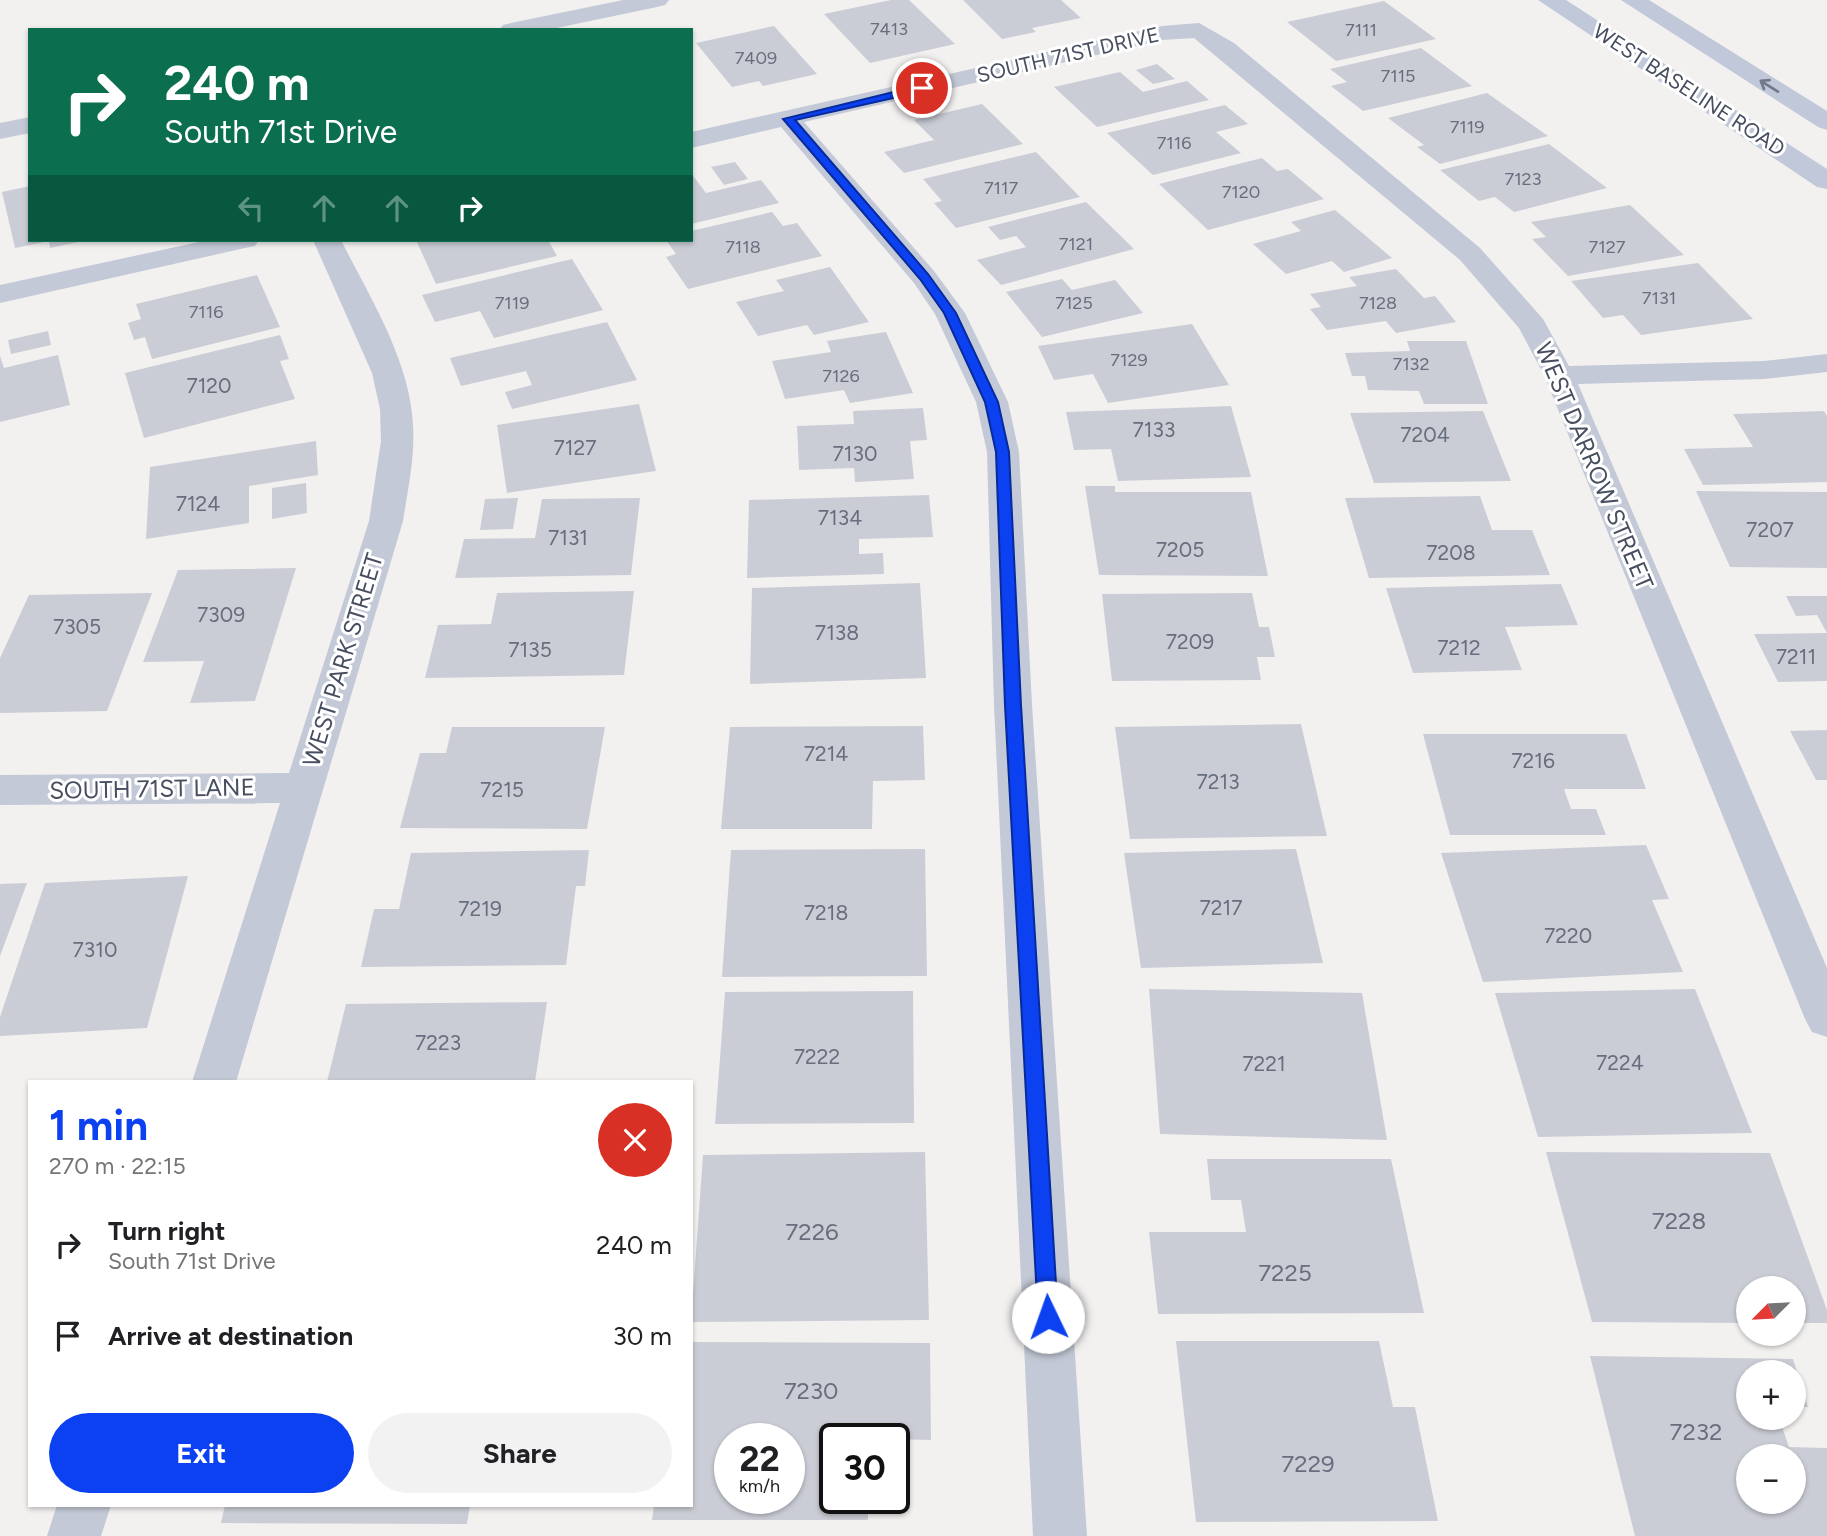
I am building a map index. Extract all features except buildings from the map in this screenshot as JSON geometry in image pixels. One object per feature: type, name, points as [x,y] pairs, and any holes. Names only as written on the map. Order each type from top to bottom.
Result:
[{"type":"main road","name":"WEST BASELINE ROAD","points":[[1550,0],[1827,181]]},
{"type":"main road","name":"WEST BASELINE ROAD","points":[[1633,0],[1827,122]]},
{"type":"street","points":[[521,28],[657,0]]},
{"type":"street","name":"SOUTH 71ST DRIVE","points":[[693,140],[1162,33],[1199,30]]},
{"type":"street","name":"WEST DARROW STREET","points":[[1199,30],[1226,48],[1470,254],[1532,325],[1559,375],[1827,1020]]},
{"type":"street","points":[[788,119],[924,277],[950,313],[992,402],[1003,452],[1013,705],[1060,1536]]},
{"type":"street","points":[[0,131],[28,125]]},
{"type":"street","points":[[0,294],[237,242]]},
{"type":"street","name":"WEST PARK STREET","points":[[215,1080],[386,522],[397,457],[394,395],[376,347],[328,242]]},
{"type":"street","points":[[1559,375],[1764,370],[1827,363]]},
{"type":"street","name":"SOUTH 71ST LANE","points":[[0,790],[303,788]]},
{"type":"street","points":[[74,1536],[83,1507]]},
{"type":"route","points":[[922,88],[788,119],[924,277],[950,313],[992,402],[1003,452],[1013,705],[1048,1317]]}]
